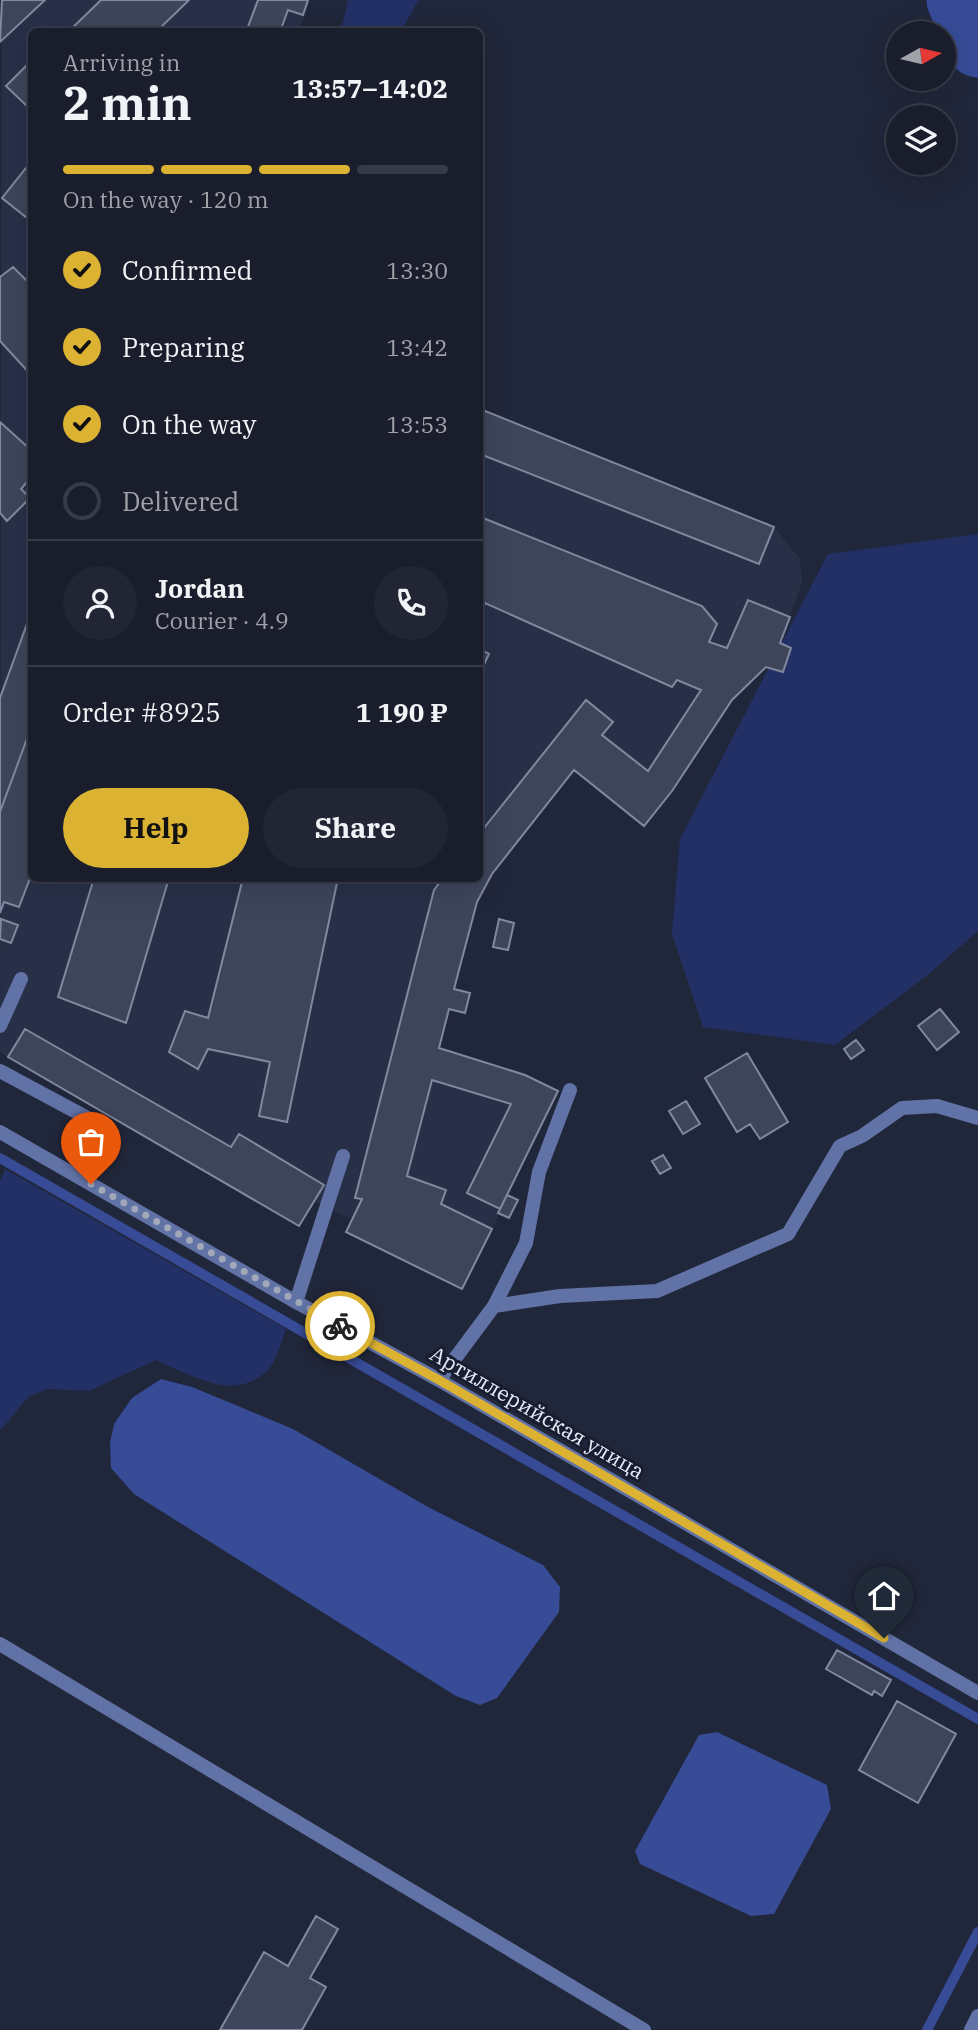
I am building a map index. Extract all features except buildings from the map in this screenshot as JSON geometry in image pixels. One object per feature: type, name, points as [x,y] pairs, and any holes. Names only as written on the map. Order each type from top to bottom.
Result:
[{"type":"street","points":[[0,1026],[21,979]]},
{"type":"street","points":[[0,1070],[108,1129]]},
{"type":"street","points":[[439,1380],[494,1306],[526,1243],[539,1172],[570,1090]]},
{"type":"street","points":[[494,1306],[560,1296],[657,1291],[788,1234],[840,1146],[862,1136],[902,1108],[937,1106],[978,1118]]},
{"type":"street","name":"Артиллерийская улица","points":[[0,1132],[296,1302],[439,1380],[978,1693]]},
{"type":"street","points":[[296,1302],[343,1157]]},
{"type":"street","points":[[0,1644],[644,2030]]},
{"type":"street","points":[[971,2030],[978,2016]]},
{"type":"shaded area","points":[[2,0],[310,0],[300,28],[28,28],[28,882],[483,882],[483,410],[774,527],[800,559],[802,583],[780,642],[791,648],[783,672],[766,667],[732,700],[672,791],[644,826],[574,770],[492,874],[477,902],[440,1048],[525,1075],[558,1091],[492,1229],[352,1219],[315,1202],[299,1226],[0,1052]]},
{"type":"shaded area","points":[[348,0],[422,0],[418,1],[403,28],[342,28]]},
{"type":"shaded area","points":[[978,534],[978,931],[930,973],[835,1045],[703,1027],[672,934],[680,839],[828,554]]},
{"type":"shaded area","points":[[5,1169],[286,1329],[272,1365],[256,1379],[228,1385],[198,1379],[156,1360],[89,1391],[47,1389],[28,1397],[0,1431],[0,1182]]},
{"type":"shaded area","points":[[161,1379],[192,1387],[293,1429],[428,1507],[543,1565],[560,1587],[559,1612],[497,1698],[480,1705],[456,1696],[134,1494],[111,1468],[110,1443],[114,1424],[132,1398]]},
{"type":"shaded area","points":[[717,1732],[827,1785],[831,1809],[774,1914],[751,1916],[640,1864],[635,1851],[699,1735]]},
{"type":"waterway","points":[[958,0],[978,46]]},
{"type":"waterway","points":[[0,1158],[978,1719]]},
{"type":"waterway","points":[[927,2030],[978,1932]]},
{"type":"way so far","points":[[91,1184],[340,1326]]},
{"type":"route","points":[[340,1326],[439,1380],[884,1638]]}]
